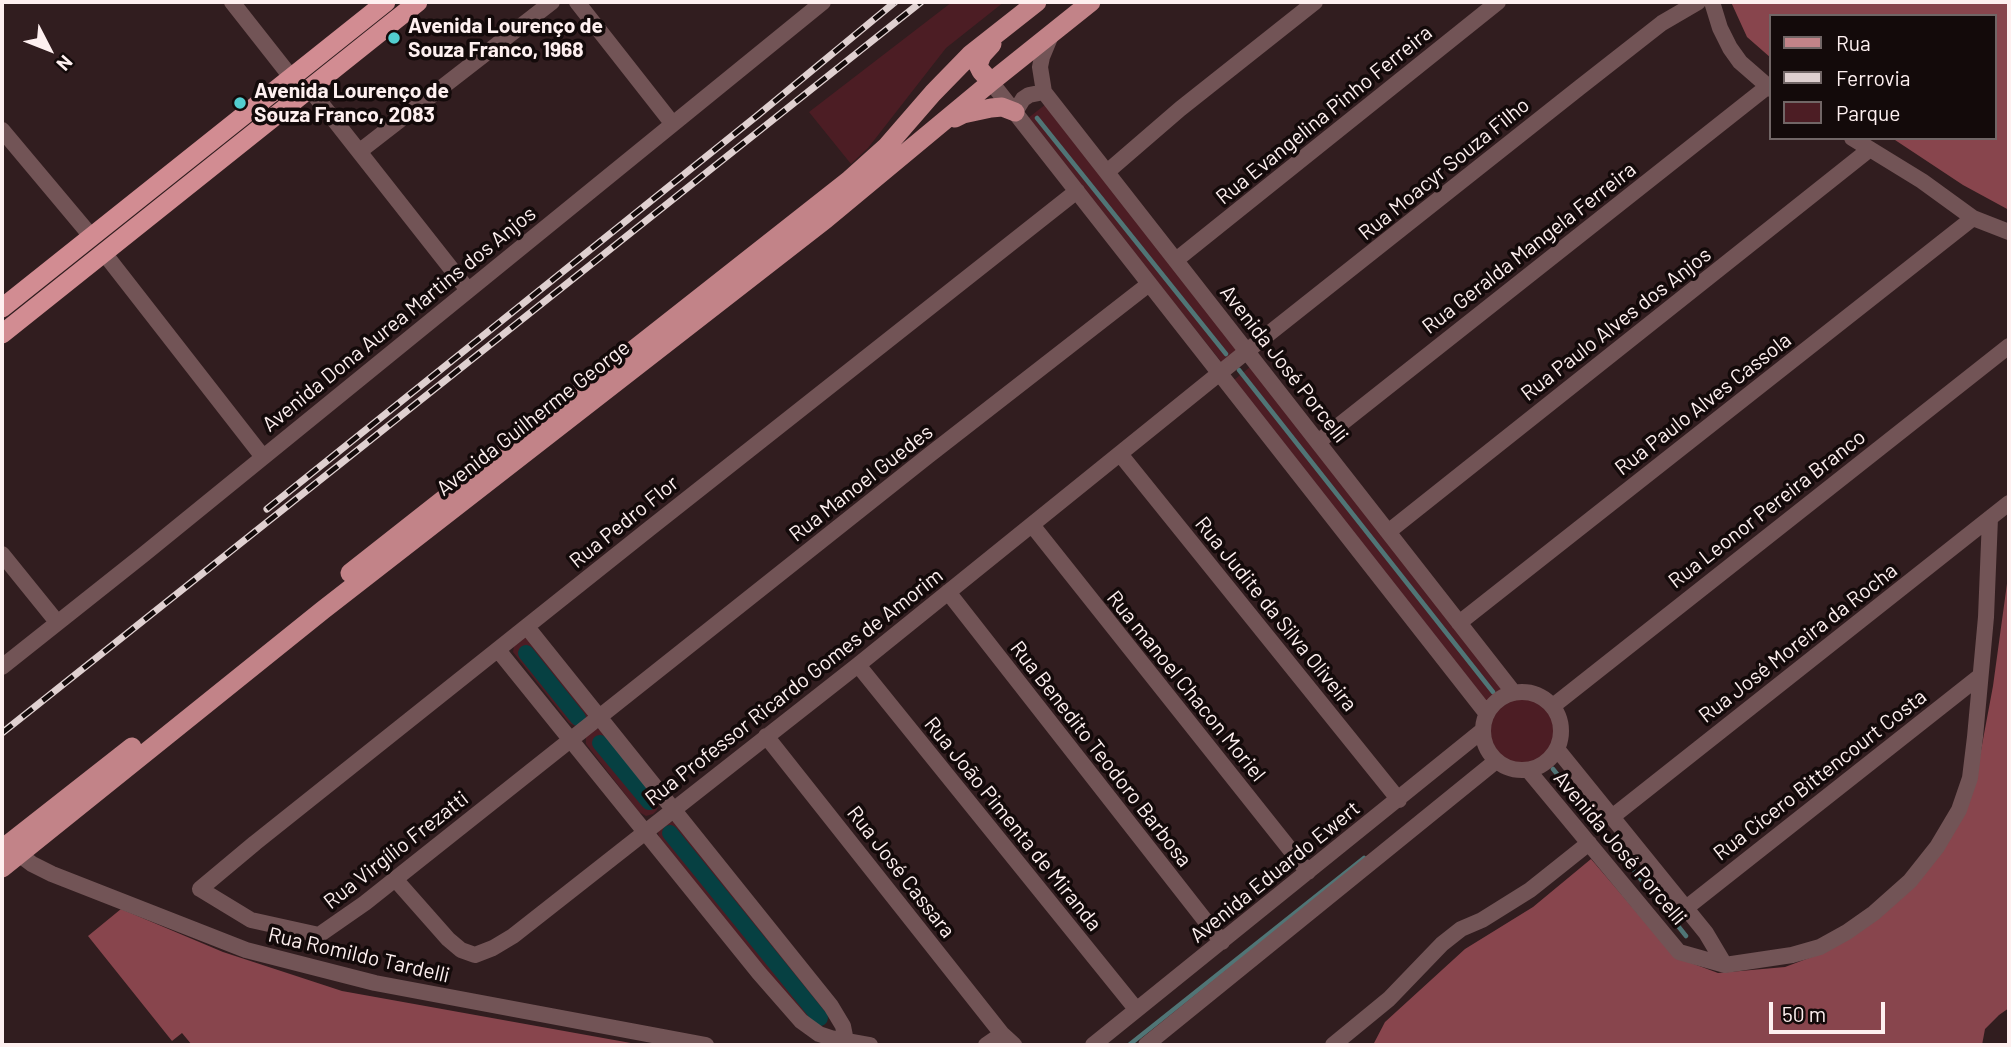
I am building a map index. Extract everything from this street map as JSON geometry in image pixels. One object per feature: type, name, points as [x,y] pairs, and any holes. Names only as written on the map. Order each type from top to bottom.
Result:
[{"type":"highway","points":[[2,308],[386,2]]},
{"type":"highway","points":[[2,334],[418,2]]},
{"type":"main road","name":"Avenida Guilherme George","points":[[9,849],[323,610],[826,219],[1091,2]]},
{"type":"main road","name":"Avenida Guilherme George","points":[[2,868],[9,849],[467,480],[848,181],[887,146],[971,54],[1033,4]]},
{"type":"main road","points":[[991,82],[978,67],[981,57],[1033,4]]},
{"type":"main road","points":[[941,125],[963,114],[991,108],[1002,107],[1015,112]]},
{"type":"street","points":[[232,2],[291,77]]},
{"type":"street","points":[[360,151],[552,2]]},
{"type":"street","points":[[577,2],[672,123]]},
{"type":"street","name":"Avenida Dona Aurea Martins dos Anjos","points":[[2,667],[823,2]]},
{"type":"street","points":[[1107,172],[1180,109],[1315,2]]},
{"type":"street","name":"Rua Evangelina Pinho Ferreira","points":[[1176,260],[1498,2]]},
{"type":"street","name":"Rua Moacyr Souza Filho","points":[[1220,374],[1631,47],[1662,23],[1698,2]]},
{"type":"street","points":[[1712,2],[1730,48],[1769,88]]},
{"type":"street","points":[[1015,112],[1023,99],[1044,92],[1040,67],[1052,33]]},
{"type":"street","points":[[991,82],[1220,374],[1485,722]]},
{"type":"street","points":[[309,88],[468,290]]},
{"type":"street","name":"Rua Geralda Mangela Ferreira","points":[[1318,442],[1769,88]]},
{"type":"street","name":"Avenida José Porcelli","points":[[1044,92],[1514,693]]},
{"type":"street","points":[[2,130],[91,236]]},
{"type":"street","points":[[1855,140],[1922,181],[1973,218],[2009,232]]},
{"type":"street","name":"Rua Paulo Alves dos Anjos","points":[[1388,532],[1870,149]]},
{"type":"street","name":"Rua Pedro Flor","points":[[200,889],[1077,191]]},
{"type":"street","name":"Rua Paulo Alves Cassola","points":[[1459,623],[1973,218]]},
{"type":"street","points":[[104,253],[263,457]]},
{"type":"street","name":"Rua Manoel Guedes","points":[[599,717],[1149,284]]},
{"type":"street","name":"Rua Leonor Pereira Branco","points":[[1553,706],[2009,346]]},
{"type":"street","name":"Rua Professor Ricardo Gomes de Amorim","points":[[395,879],[461,950],[475,955],[513,936],[858,665],[1220,374]]},
{"type":"street","name":"Rua Judite da Silva Oliveira","points":[[1120,454],[1399,800]]},
{"type":"street","name":"Rua José Moreira da Rocha","points":[[1612,817],[2009,503]]},
{"type":"street","points":[[1725,965],[1792,955],[1820,947],[1847,932],[1874,914],[1910,881],[1937,847],[1959,810],[1970,778],[1986,617],[1990,518]]},
{"type":"street","name":"Rua manoel Chacon Moriel","points":[[1032,525],[1308,872]]},
{"type":"street","points":[[2,554],[57,622]]},
{"type":"street","name":"Rua Benedito Teodoro Barbosa","points":[[948,592],[1222,942]]},
{"type":"street","points":[[527,627],[831,1006],[843,1026],[846,1041]]},
{"type":"street","points":[[498,650],[800,1021],[831,1038],[870,1045]]},
{"type":"street","name":"Rua João Pimenta de Miranda","points":[[858,665],[1136,1009]]},
{"type":"street","name":"Rua Cícero Bittencourt Costa","points":[[1686,908],[1980,676]]},
{"type":"street","points":[[1527,692],[1553,706],[1561,733],[1557,749],[1546,762],[1528,770],[1517,770],[1496,761],[1485,742],[1485,722],[1492,707],[1502,698],[1527,692]]},
{"type":"street","name":"Rua Virgílio Frezatti","points":[[200,889],[251,920],[319,935],[365,903],[599,717]]},
{"type":"street","name":"Avenida Eduardo Ewert","points":[[1093,1045],[1399,800],[1485,722]]},
{"type":"street","name":"Rua José Cassara","points":[[766,736],[1008,1039]]},
{"type":"street","name":"Avenida José Porcelli","points":[[1557,749],[1706,933],[1725,965]]},
{"type":"street","points":[[1146,1045],[1496,761]]},
{"type":"street","name":"Avenida José Porcelli","points":[[1528,770],[1679,952],[1725,965]]},
{"type":"street","points":[[1334,1045],[1390,999],[1442,944],[1461,929],[1506,906],[1530,890],[1588,843]]},
{"type":"street","name":"Rua Romildo Tardelli","points":[[9,849],[52,874],[246,950],[285,961],[375,984],[706,1045]]},
{"type":"street","name":"Avenida José Porcelli","points":[[1679,952],[1699,942],[1706,933]]},
{"type":"street","points":[[986,1045],[1008,1039]]},
{"type":"green space","points":[[952,2],[1004,2],[946,48],[868,148],[851,164],[809,112]]},
{"type":"green space","points":[[1046,104],[1240,350],[1223,364],[1027,119]]},
{"type":"green space","points":[[1250,367],[1503,689],[1487,702],[1234,380]]},
{"type":"green space","points":[[525,638],[530,639],[588,714],[587,720],[575,726],[569,723],[513,652],[514,646]]},
{"type":"green space","points":[[1522,698],[1535,701],[1546,708],[1553,719],[1556,732],[1553,745],[1546,756],[1535,763],[1522,766],[1509,763],[1498,756],[1491,745],[1488,732],[1491,719],[1498,708],[1509,701]]},
{"type":"green space","points":[[597,729],[603,730],[659,803],[653,814],[646,816],[639,812],[586,744],[586,737]]},
{"type":"green space","points":[[674,821],[827,1013],[827,1020],[823,1024],[818,1027],[810,1026],[660,839],[660,827]]},
{"type":"shaded area","points":[[1731,2],[2009,2],[2009,210],[1963,185],[1895,140],[1997,140],[1997,14],[1770,14],[1770,57],[1747,37]]},
{"type":"shaded area","points":[[2009,569],[2009,1008],[1985,1029],[1982,1045],[1373,1045],[1385,1022],[1465,949],[1533,907],[1591,859],[1675,957],[1718,973],[1785,967],[1825,952],[1911,887],[1976,777],[1993,686]]},
{"type":"shaded area","points":[[121,909],[223,952],[342,991],[642,1045],[192,1045],[182,1033],[172,1041],[88,936]]},
{"type":"waterway","points":[[1037,118],[1226,354]]},
{"type":"waterway","points":[[1239,370],[1493,692]]},
{"type":"waterway","points":[[526,653],[578,718]]},
{"type":"waterway","points":[[600,743],[649,802]]},
{"type":"waterway","points":[[1553,769],[1686,936]]},
{"type":"waterway","points":[[670,833],[820,1018]]},
{"type":"waterway","points":[[1129,1045],[1364,858]]},
{"type":"railway","points":[[267,509],[895,2]]},
{"type":"railway","points":[[2,733],[921,2]]},
{"type":"place","name":"Avenida Lourenço de Souza Franco, 1968","points":[[394,38]]},
{"type":"place","name":"Avenida Lourenço de Souza Franco, 2083","points":[[240,103]]}]
